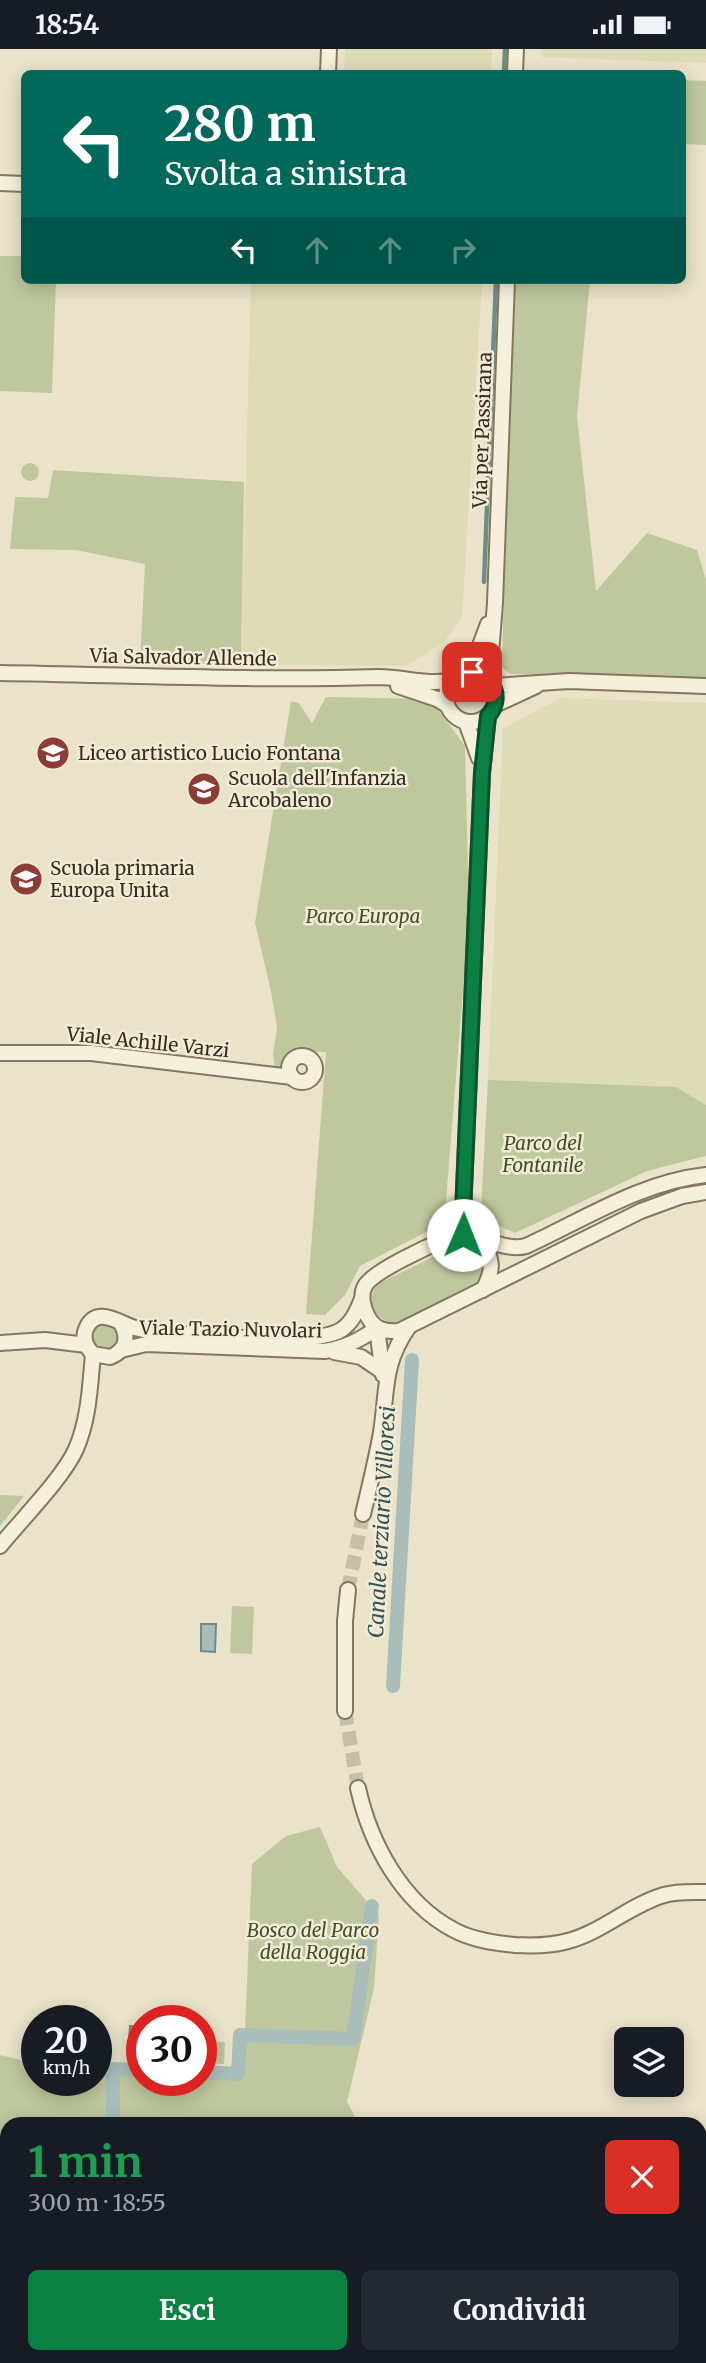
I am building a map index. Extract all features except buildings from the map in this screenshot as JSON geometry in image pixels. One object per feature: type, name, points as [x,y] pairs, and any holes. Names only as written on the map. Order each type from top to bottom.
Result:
[{"type":"street","points":[[328,70],[329,49]]},
{"type":"street","points":[[515,70],[516,49]]},
{"type":"street","points":[[0,183],[21,184]]},
{"type":"street","name":"Via per Passirana","points":[[491,682],[507,284]]},
{"type":"street","name":"Via per Passirana","points":[[460,676],[475,659],[485,634],[495,582]]},
{"type":"street","name":"Via Salvador Allende","points":[[0,673],[390,677],[426,683],[440,683],[460,676]]},
{"type":"street","points":[[544,683],[474,722],[466,722],[454,716],[447,705],[447,691],[460,676],[478,673],[491,682],[569,681],[706,686]]},
{"type":"street","name":"Via Salvador Allende","points":[[366,678],[402,687],[447,705]]},
{"type":"street","points":[[451,1236],[463,1213],[482,773],[492,710],[491,682]]},
{"type":"street","points":[[466,722],[474,738],[482,773]]},
{"type":"street","name":"Viale Achille Varzi","points":[[0,1053],[90,1053],[292,1077]]},
{"type":"street","name":"Viale Tazio Nuvolari","points":[[120,1322],[147,1331],[168,1333],[315,1339],[340,1330],[355,1315],[366,1284],[381,1271],[451,1236],[476,1238],[510,1248],[526,1246],[640,1191],[663,1182],[706,1175]]},
{"type":"street","points":[[362,1299],[369,1320],[377,1328],[388,1332],[408,1328],[641,1211],[682,1196],[706,1192]]},
{"type":"street","points":[[463,1213],[476,1238],[489,1252],[492,1266],[483,1290]]},
{"type":"street","points":[[0,1343],[45,1340],[86,1328],[95,1318],[115,1318],[126,1333],[124,1345],[115,1354],[89,1401]]},
{"type":"street","points":[[0,1546],[70,1459],[83,1428],[89,1401],[86,1328]]},
{"type":"street","points":[[377,1328],[385,1389]]},
{"type":"street","name":"Viale Tazio Nuvolari","points":[[115,1354],[146,1344],[326,1351],[343,1348],[377,1328]]},
{"type":"street","points":[[363,1514],[380,1437],[385,1389],[393,1353],[408,1328]]},
{"type":"street","points":[[45,1340],[115,1354]]},
{"type":"street","points":[[326,1351],[361,1357],[383,1372]]},
{"type":"street","points":[[345,1711],[344,1647],[348,1590]]},
{"type":"street","points":[[358,1788],[368,1826],[387,1862],[402,1883],[433,1915],[447,1926],[469,1936],[509,1944],[555,1944],[582,1937],[665,1894],[706,1892]]},
{"type":"shaded area","points":[[345,49],[492,49],[491,70],[344,70]]},
{"type":"shaded area","points":[[541,49],[706,49],[706,63],[541,57]]},
{"type":"shaded area","points":[[251,284],[482,284],[462,617],[444,642],[406,666],[241,665]]},
{"type":"shaded area","points":[[561,698],[706,703],[706,1105],[676,1087],[488,1080],[503,728]]},
{"type":"shaded area","points":[[201,1624],[216,1624],[215,1652],[201,1651]]},
{"type":"green space","points":[[686,80],[706,81],[706,145],[686,144]]},
{"type":"green space","points":[[0,256],[21,256],[21,284],[56,284],[52,393],[0,391]]},
{"type":"green space","points":[[515,284],[590,284],[577,416],[596,591],[647,533],[697,550],[706,580],[706,680],[510,674],[502,667]]},
{"type":"green space","points":[[30,463],[36,466],[39,472],[36,478],[30,481],[24,478],[21,472],[24,466]]},
{"type":"green space","points":[[53,470],[244,482],[241,665],[140,662],[145,564],[76,550],[10,549],[15,497],[48,498]]},
{"type":"green space","name":"Parco Europa","points":[[326,697],[430,699],[465,746],[469,917],[445,1213],[432,1229],[360,1266],[345,1295],[325,1315],[306,1314],[326,1052],[291,1051],[283,1069],[275,1069],[273,1055],[277,1027],[255,923],[291,701],[299,703],[312,723]]},
{"type":"green space","name":"Parco del Fontanile","points":[[488,1080],[676,1087],[706,1105],[706,1156],[647,1171],[515,1233],[492,1223],[481,1210]]},
{"type":"green space","points":[[461,1243],[477,1247],[485,1257],[483,1278],[479,1283],[398,1323],[383,1320],[378,1316],[372,1305],[372,1298],[378,1284]]},
{"type":"green space","points":[[105,1324],[114,1328],[118,1337],[114,1346],[105,1350],[96,1346],[92,1337],[96,1328]]},
{"type":"green space","points":[[0,1495],[24,1496],[0,1526]]},
{"type":"green space","points":[[232,1606],[254,1607],[252,1654],[230,1653]]},
{"type":"green space","name":"Bosco del Parco della Roggia","points":[[320,1827],[337,1867],[379,1915],[374,1988],[347,2102],[355,2117],[0,2117],[0,2055],[21,2060],[21,2096],[112,2096],[112,2075],[126,2076],[126,2096],[217,2096],[217,2077],[243,2078],[252,1864],[286,1836]]},
{"type":"green space","points":[[217,2042],[225,2042],[224,2064],[217,2064]]},
{"type":"waterway","points":[[504,70],[505,49]]},
{"type":"waterway","points":[[484,582],[496,284]]},
{"type":"waterway","name":"Canale terziario Villoresi","points":[[393,1686],[412,1360]]},
{"type":"waterway","name":"Canale terziario Villoresi","points":[[217,2073],[238,2074],[240,2035],[353,2039],[372,1906]]},
{"type":"waterway","name":"Canale terziario Villoresi","points":[[113,2086],[113,2069],[126,2069]]},
{"type":"waterway","name":"Canale terziario Villoresi","points":[[113,2092],[113,2117]]},
{"type":"tunnel","points":[[348,1590],[363,1514]]},
{"type":"tunnel","points":[[345,1711],[358,1788]]},
{"type":"place","name":"Liceo artistico Lucio Fontana","points":[[53,753]]},
{"type":"place","name":"Scuola dell'Infanzia Arcobaleno","points":[[204,789]]},
{"type":"place","name":"Scuola primaria Europa Unita","points":[[26,879]]},
{"type":"route","points":[[463,1235],[473,1237],[463,1213],[463,1187],[482,773],[488,716],[494,709],[496,698],[494,686],[489,679],[472,672]]}]
